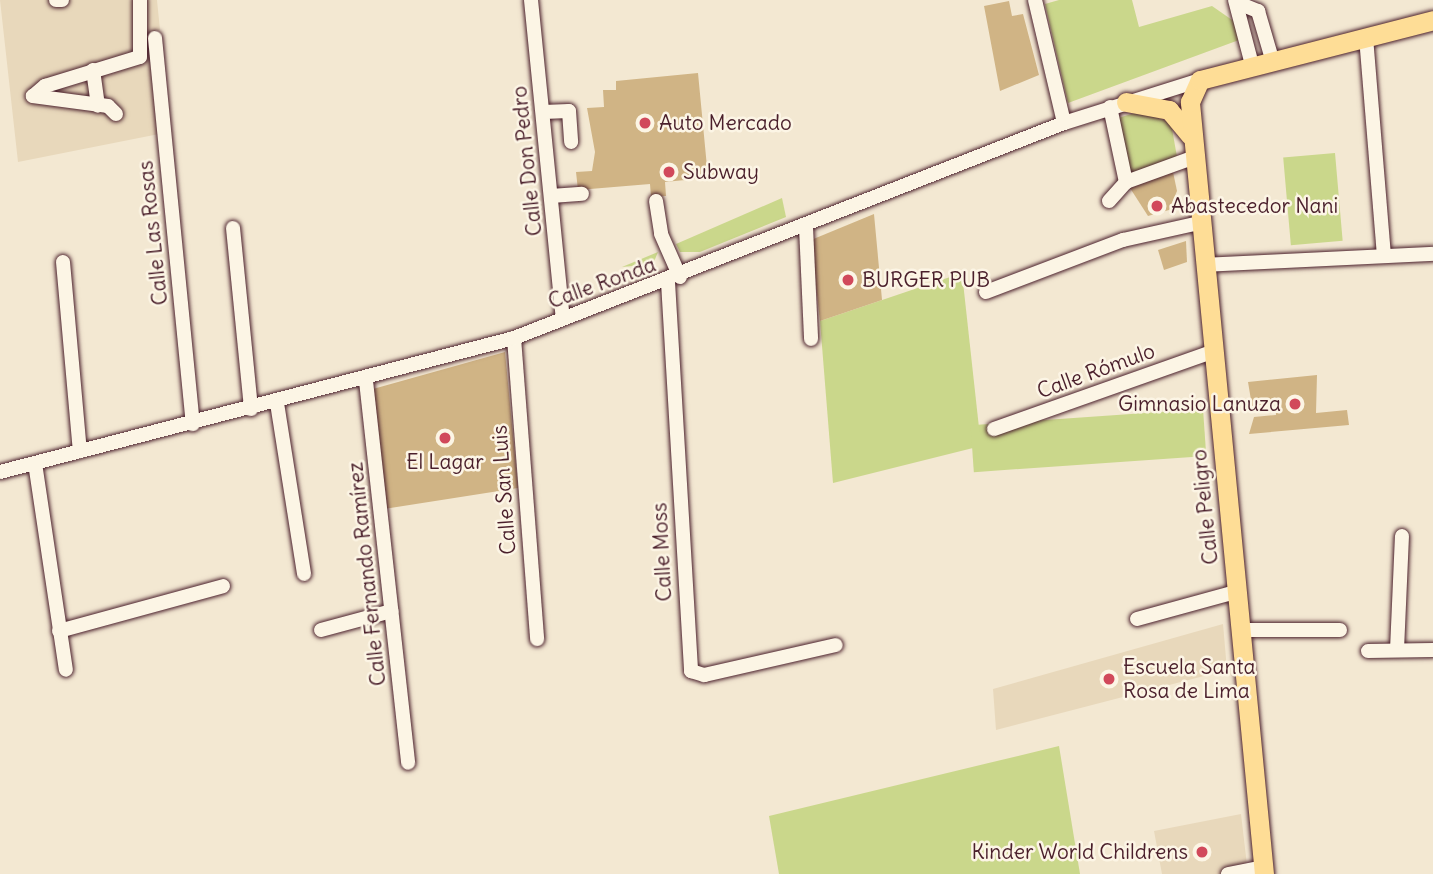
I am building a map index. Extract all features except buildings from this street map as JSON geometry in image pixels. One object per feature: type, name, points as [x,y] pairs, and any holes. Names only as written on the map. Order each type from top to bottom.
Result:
[{"type":"main road","points":[[1200,80],[1272,59],[1433,20]]},
{"type":"main road","name":"Calle Peligro","points":[[1200,80],[1190,102],[1190,135],[1263,870]]},
{"type":"main road","points":[[1118,104],[1169,110],[1190,135]]},
{"type":"street","points":[[56,0],[62,0]]},
{"type":"street","points":[[116,114],[98,106],[33,96],[93,70],[140,57],[140,0]]},
{"type":"street","name":"Calle Don Pedro","points":[[531,0],[563,318]]},
{"type":"street","points":[[1035,0],[1064,123]]},
{"type":"street","points":[[1252,65],[1236,1],[1252,5],[1263,19],[1272,59]]},
{"type":"street","points":[[1366,37],[1384,255]]},
{"type":"street","name":"Calle Las Rosas","points":[[155,38],[193,424]]},
{"type":"street","points":[[93,70],[98,106]]},
{"type":"street","name":"Calle Ronda","points":[[0,472],[366,381],[514,338],[674,279],[1064,123],[1200,80]]},
{"type":"street","points":[[1118,104],[1126,181]]},
{"type":"street","points":[[543,112],[569,111],[571,142]]},
{"type":"street","points":[[1109,201],[1126,181],[1192,158]]},
{"type":"street","points":[[551,196],[582,194]]},
{"type":"street","points":[[656,201],[661,234],[674,279]]},
{"type":"street","points":[[986,292],[1123,240],[1199,223]]},
{"type":"street","points":[[806,227],[811,339]]},
{"type":"street","points":[[233,228],[251,409]]},
{"type":"street","points":[[1204,265],[1433,254]]},
{"type":"street","points":[[63,262],[80,451]]},
{"type":"street","name":"Calle Moss","points":[[674,279],[691,671],[704,675],[836,645]]},
{"type":"street","name":"Calle San Luis","points":[[514,338],[537,639]]},
{"type":"street","name":"Calle Rómulo","points":[[994,429],[1212,352]]},
{"type":"street","name":"Calle Fernando Ramírez","points":[[366,381],[408,763]]},
{"type":"street","points":[[277,402],[304,574]]},
{"type":"street","points":[[35,463],[66,670]]},
{"type":"street","points":[[1397,650],[1402,536]]},
{"type":"street","points":[[59,631],[223,586]]},
{"type":"street","points":[[1137,619],[1236,592]]},
{"type":"street","points":[[321,630],[392,611]]},
{"type":"street","points":[[1240,630],[1340,630]]},
{"type":"street","points":[[1368,651],[1433,650]]},
{"type":"street","points":[[1227,874],[1263,870]]},
{"type":"shaded area","points":[[0,0],[157,0],[160,30],[148,33],[159,134],[18,162]]},
{"type":"shaded area","name":"Escuela Santa Rosa de Lima","points":[[1223,624],[1227,670],[996,730],[993,689]]},
{"type":"shaded area","name":"Kinder World Childrens","points":[[1241,814],[1248,874],[1162,874],[1154,831]]},
{"type":"green space","points":[[1059,0],[1132,0],[1139,27],[1212,6],[1235,22],[1239,40],[1068,103],[1045,4]]},
{"type":"green space","points":[[1141,111],[1171,123],[1177,157],[1127,175],[1115,119]]},
{"type":"green space","points":[[1335,153],[1343,241],[1291,245],[1283,158]]},
{"type":"green space","points":[[782,198],[786,217],[700,252],[680,252],[676,244]]},
{"type":"green space","points":[[658,252],[653,264],[622,267]]},
{"type":"green space","points":[[962,273],[981,446],[833,483],[820,321]]},
{"type":"green space","points":[[1203,409],[1206,456],[974,472],[971,425]]},
{"type":"green space","points":[[1059,746],[1080,874],[779,874],[769,816]]},
{"type":"place","name":"Auto Mercado","points":[[645,123]]},
{"type":"place","name":"Subway","points":[[669,172]]},
{"type":"place","name":"Abastecedor Nani","points":[[1157,206]]},
{"type":"place","name":"BURGER PUB","points":[[848,280]]},
{"type":"place","name":"Gimnasio Lanuza","points":[[1295,404]]},
{"type":"place","name":"El Lagar","points":[[445,438]]},
{"type":"place","name":"Escuela Santa Rosa de Lima","points":[[1109,679]]},
{"type":"place","name":"Kinder World Childrens","points":[[1202,852]]}]
